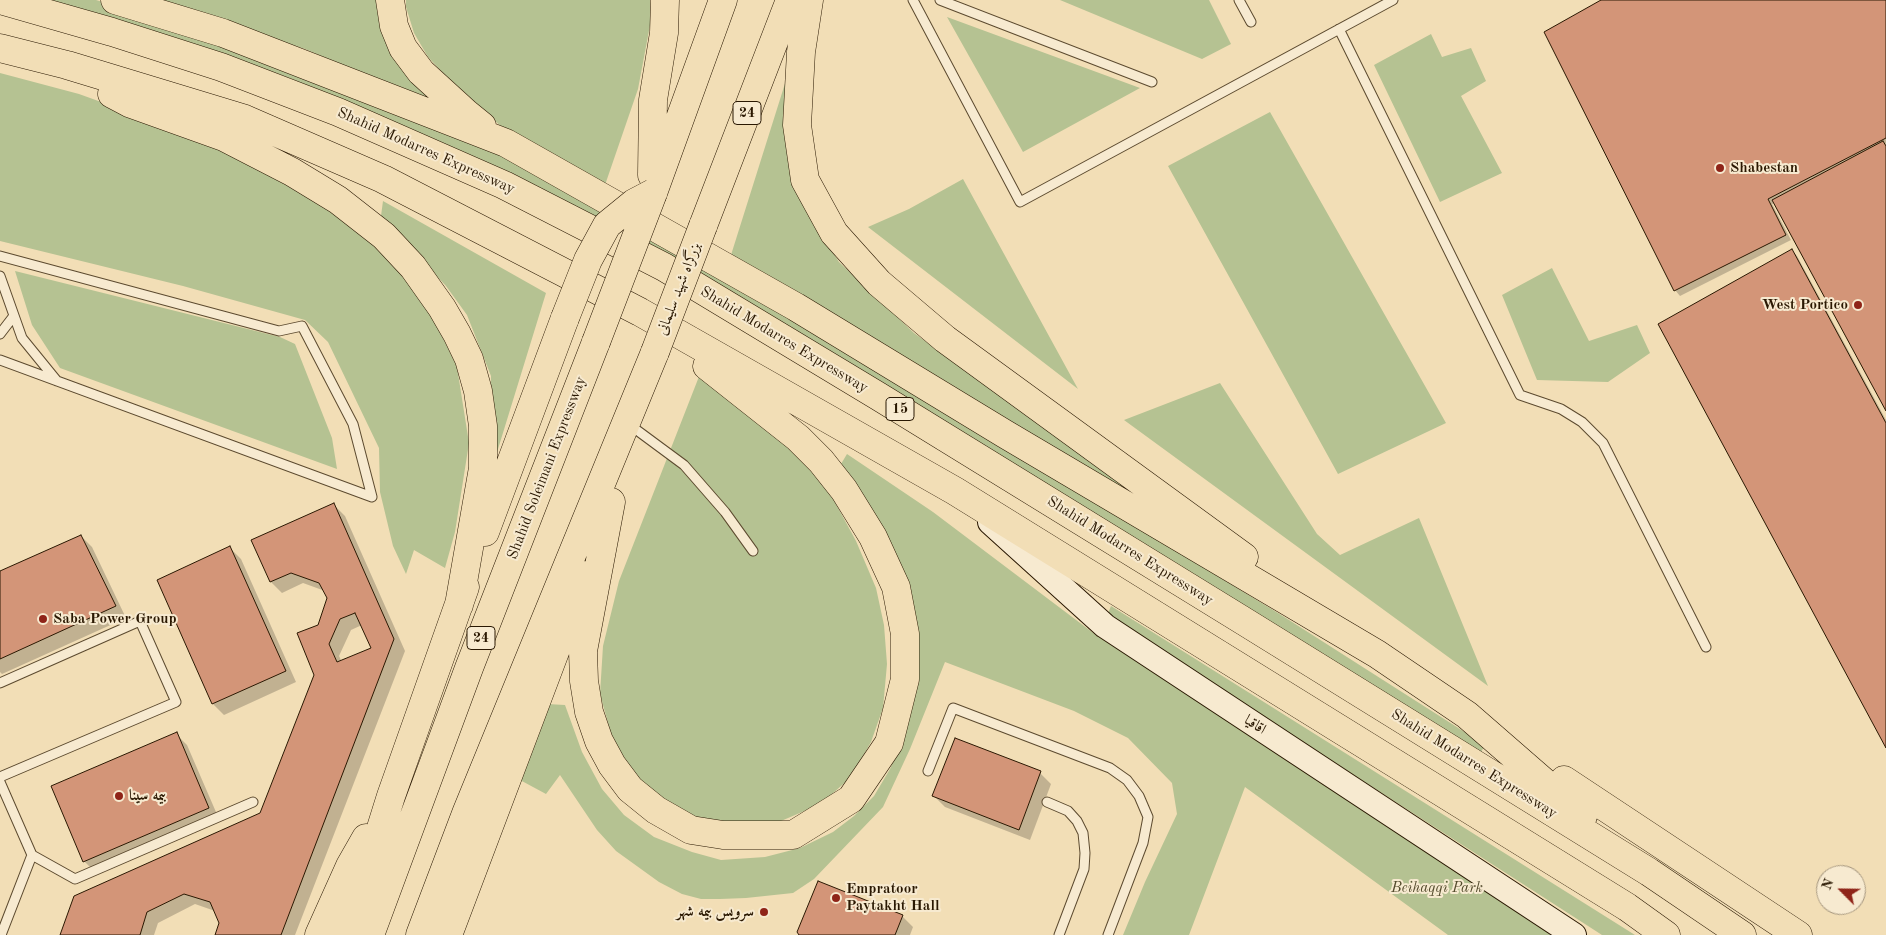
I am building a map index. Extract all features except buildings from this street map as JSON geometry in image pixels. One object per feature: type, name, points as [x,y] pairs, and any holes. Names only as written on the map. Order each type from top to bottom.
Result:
[{"type":"highway","name":"Shahid Modarres Expressway","points":[[0,0],[112,32],[212,64],[338,112],[504,185],[664,267],[912,417],[1649,872],[1742,935]]},
{"type":"highway","points":[[115,0],[223,33],[506,143]]},
{"type":"highway","points":[[390,0],[394,26],[403,48],[421,72],[466,113],[506,143],[796,307],[1377,654]]},
{"type":"highway","points":[[346,935],[391,796],[564,318],[588,260],[607,225],[634,203],[653,193],[653,100],[664,33],[665,0]]},
{"type":"highway","name":"Shahid Soleimani Expressway","points":[[370,935],[469,668],[653,193],[723,0]]},
{"type":"highway","name":"بزرگراه شهید سلیمانی","points":[[655,352],[790,0]]},
{"type":"highway","points":[[809,0],[801,52],[797,126],[805,180],[834,233],[879,283],[945,338],[1377,654],[1467,716],[1798,935]]},
{"type":"highway","points":[[0,48],[67,65],[245,119],[383,179],[640,312],[955,491],[1619,902],[1666,935]]},
{"type":"highway","points":[[67,65],[99,87],[129,103],[224,137],[292,172],[338,200],[384,236],[413,267],[457,334],[468,359],[478,392],[483,426],[483,468],[459,605]]},
{"type":"highway","points":[[611,502],[584,651],[584,681],[589,712],[599,741],[612,765],[630,789],[656,810],[691,830],[723,836],[793,834],[851,799],[889,744],[905,679],[905,634],[896,587],[873,537],[844,490],[821,461],[798,438],[640,312]]},
{"type":"highway","points":[[448,935],[462,893],[638,431],[655,352]]},
{"type":"highway","name":"24","points":[[420,935],[467,811],[655,352]]},
{"type":"highway","points":[[1467,716],[1649,872]]},
{"type":"highway","points":[[319,935],[350,866],[391,796]]},
{"type":"main road","name":"اقاقیا","points":[[955,491],[1105,626],[1574,935]]},
{"type":"lane","points":[[914,0],[1020,202],[1393,0]]},
{"type":"lane","points":[[940,0],[1152,82]]},
{"type":"lane","points":[[1239,0],[1251,22]]},
{"type":"lane","points":[[1339,29],[1520,395],[1562,409],[1582,422],[1603,443],[1706,647]]},
{"type":"lane","points":[[0,256],[278,332],[302,326],[353,424],[372,497],[0,360]]},
{"type":"lane","points":[[0,276],[22,338],[57,381]]},
{"type":"lane","points":[[0,334],[13,317]]},
{"type":"lane","points":[[638,431],[684,465],[725,512],[753,550]]},
{"type":"lane","points":[[0,683],[140,621],[176,702],[0,777]]},
{"type":"lane","points":[[928,771],[953,708],[1110,768],[1127,780],[1139,796],[1148,817],[1143,843],[1108,935]]},
{"type":"lane","points":[[0,782],[32,855],[75,879],[253,802]]},
{"type":"lane","points":[[1047,802],[1068,811],[1077,821],[1083,833],[1085,853],[1084,868],[1059,935]]},
{"type":"lane","points":[[1,935],[32,855]]},
{"type":"lane","points":[[456,935],[462,893]]},
{"type":"green space","points":[[39,0],[96,0],[232,41],[428,120],[531,170],[728,277],[1278,613],[1485,745],[1480,754],[445,145],[292,79],[208,49]]},
{"type":"green space","points":[[153,0],[379,0],[453,113],[305,49]]},
{"type":"green space","points":[[406,0],[650,0],[651,20],[638,89],[605,185],[510,134],[458,89],[428,57],[414,33],[406,7]]},
{"type":"green space","points":[[1060,0],[1209,0],[1231,44],[1202,59]]},
{"type":"green space","points":[[947,17],[1140,88],[1023,152]]},
{"type":"green space","points":[[1431,34],[1442,57],[1471,48],[1486,81],[1461,96],[1502,173],[1440,202],[1374,65]]},
{"type":"green space","points":[[0,73],[79,94],[198,137],[271,168],[388,251],[433,317],[457,367],[469,443],[455,532],[445,568],[414,550],[406,574],[393,546],[380,492],[379,448],[328,342],[305,320],[183,286],[0,241]]},
{"type":"green space","points":[[788,74],[787,126],[795,191],[839,262],[914,333],[1188,530],[731,255]]},
{"type":"green space","points":[[1270,112],[1446,423],[1338,474],[1168,166]]},
{"type":"green space","points":[[963,179],[1078,389],[868,227],[909,209]]},
{"type":"green space","points":[[383,201],[546,293],[490,475],[491,376],[467,315],[446,286],[381,216]]},
{"type":"green space","points":[[1552,268],[1589,341],[1637,325],[1650,353],[1608,382],[1537,380],[1502,295]]},
{"type":"green space","points":[[15,271],[280,337],[295,344],[332,438],[337,469],[60,368],[32,325]]},
{"type":"green space","points":[[700,374],[786,443],[830,493],[856,541],[876,588],[884,625],[887,664],[883,708],[871,742],[851,777],[821,804],[781,821],[745,827],[700,820],[660,799],[637,779],[613,741],[600,694],[603,646],[619,581]]},
{"type":"green space","points":[[1220,383],[1317,534],[1340,555],[1419,518],[1488,686],[1124,420]]},
{"type":"green space","name":"Beihaqqi Park","points":[[847,454],[933,512],[1092,632],[1189,696],[1430,843],[1555,935],[1448,935],[1245,787],[1189,935],[1123,935],[1145,882],[1177,814],[1172,783],[1128,738],[1074,711],[945,662],[910,749],[883,807],[814,879],[793,893],[720,899],[701,899],[682,894],[659,882],[616,851],[597,830],[560,775],[546,794],[520,780],[547,704],[565,705],[582,752],[602,789],[624,815],[654,837],[692,852],[721,860],[765,857],[800,848],[833,832],[854,816],[874,796],[890,769],[903,739],[915,684],[841,464]]},
{"type":"green space","points":[[1111,606],[1635,935],[1602,935],[1107,616]]},
{"type":"place","name":"Shabestan","points":[[1720,168]]},
{"type":"place","name":"West Portico","points":[[1858,305]]},
{"type":"place","name":"Saba Power Group","points":[[43,619]]},
{"type":"place","name":"بیمه سینا","points":[[119,796]]},
{"type":"place","name":"Empratoor Paytakht Hall","points":[[836,898]]},
{"type":"place","name":"سرویس بیمه شهر","points":[[764,912]]}]
